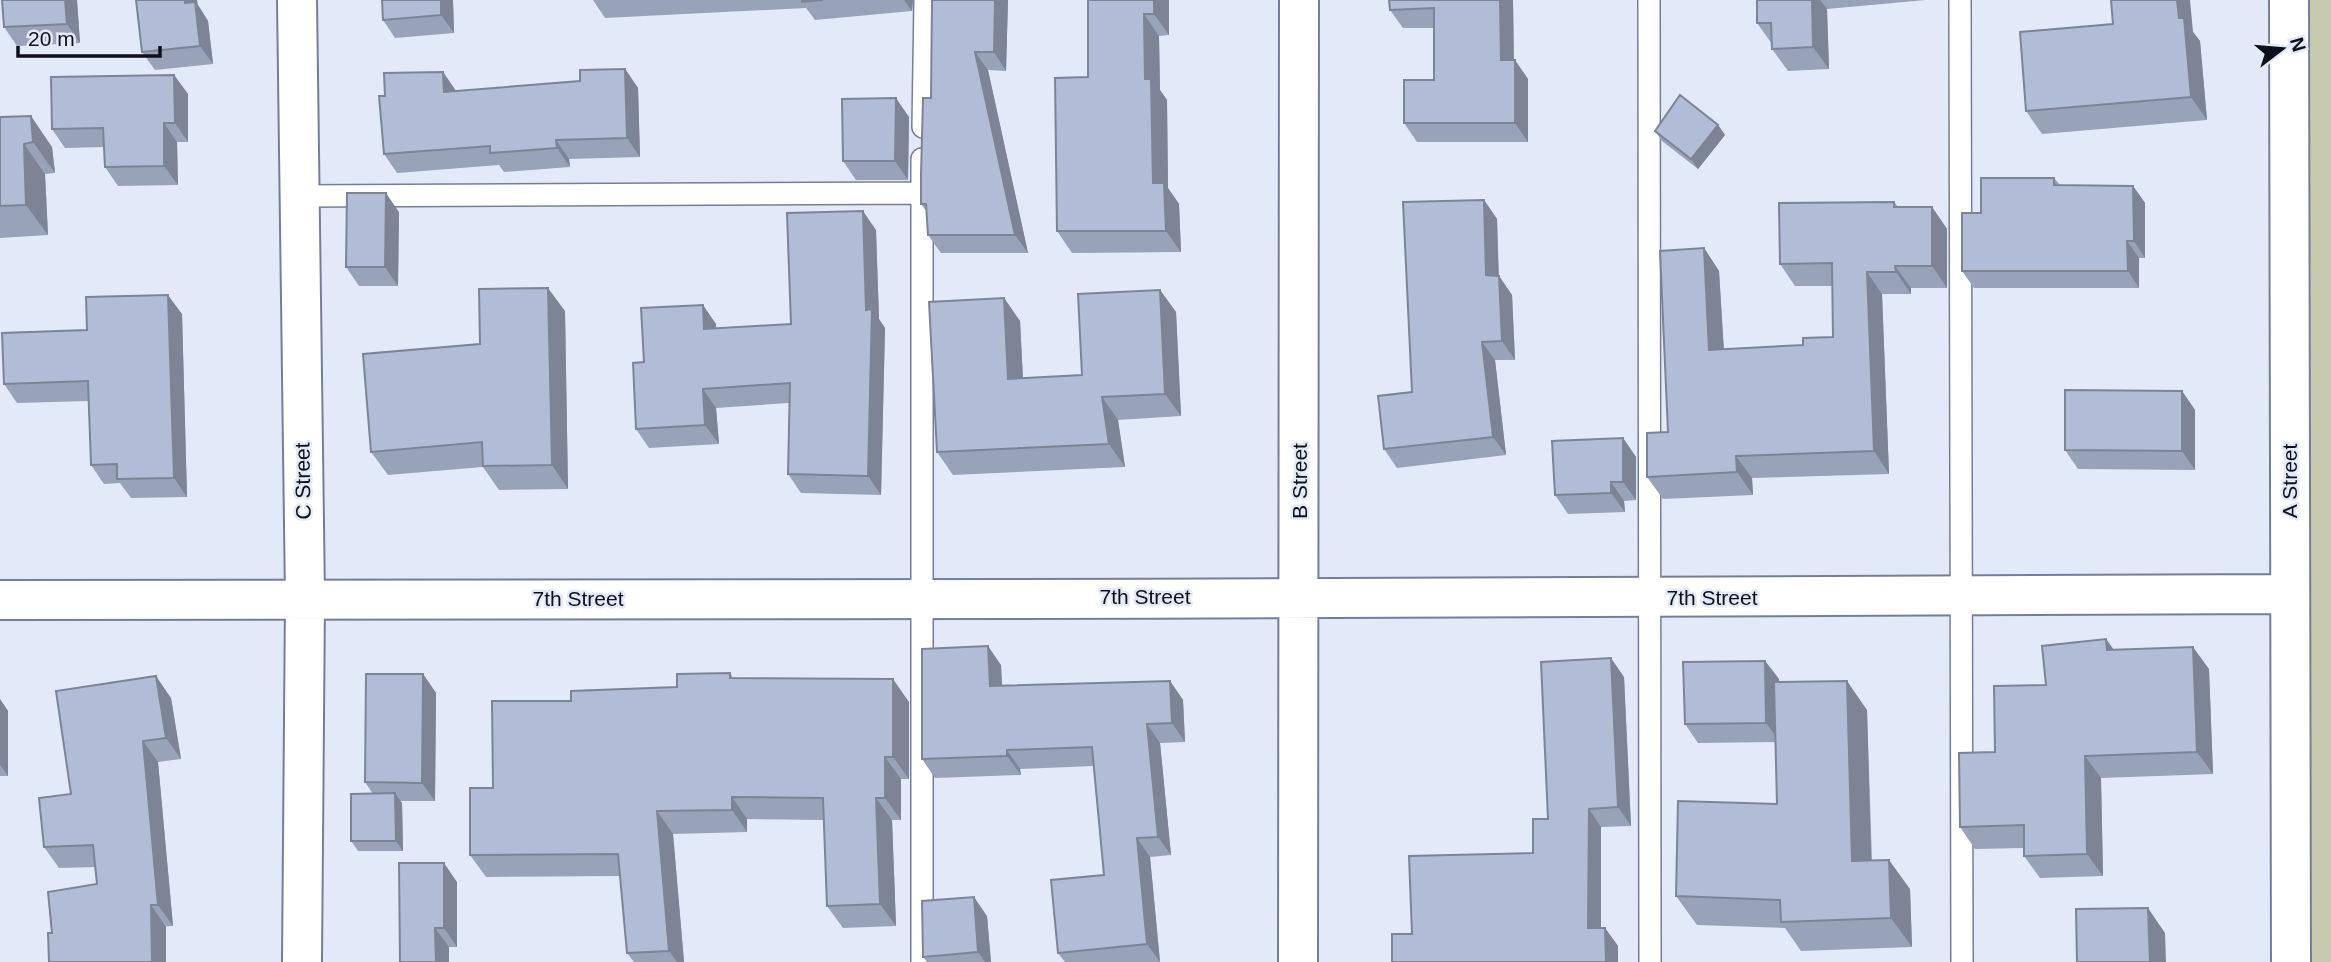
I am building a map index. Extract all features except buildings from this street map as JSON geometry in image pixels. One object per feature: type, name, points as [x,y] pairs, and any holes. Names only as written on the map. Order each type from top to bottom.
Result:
[{"type":"street","name":"C Street","points":[[297,0],[305,599],[302,962]]},
{"type":"street","name":"B Street","points":[[1298,962],[1301,596],[1299,0]]},
{"type":"street","name":"A Street","points":[[2289,0],[2291,962]]},
{"type":"street","name":"7th Street","points":[[0,600],[1301,596],[1650,599],[2290,594]]},
{"type":"lane","points":[[922,962],[921,193],[925,0]]},
{"type":"lane","points":[[1649,0],[1650,962]]},
{"type":"lane","points":[[1960,0],[1962,962]]},
{"type":"lane","points":[[300,196],[921,193]]},
{"type":"green space","points":[[2289,0],[2331,0],[2331,962],[2291,962]]}]
